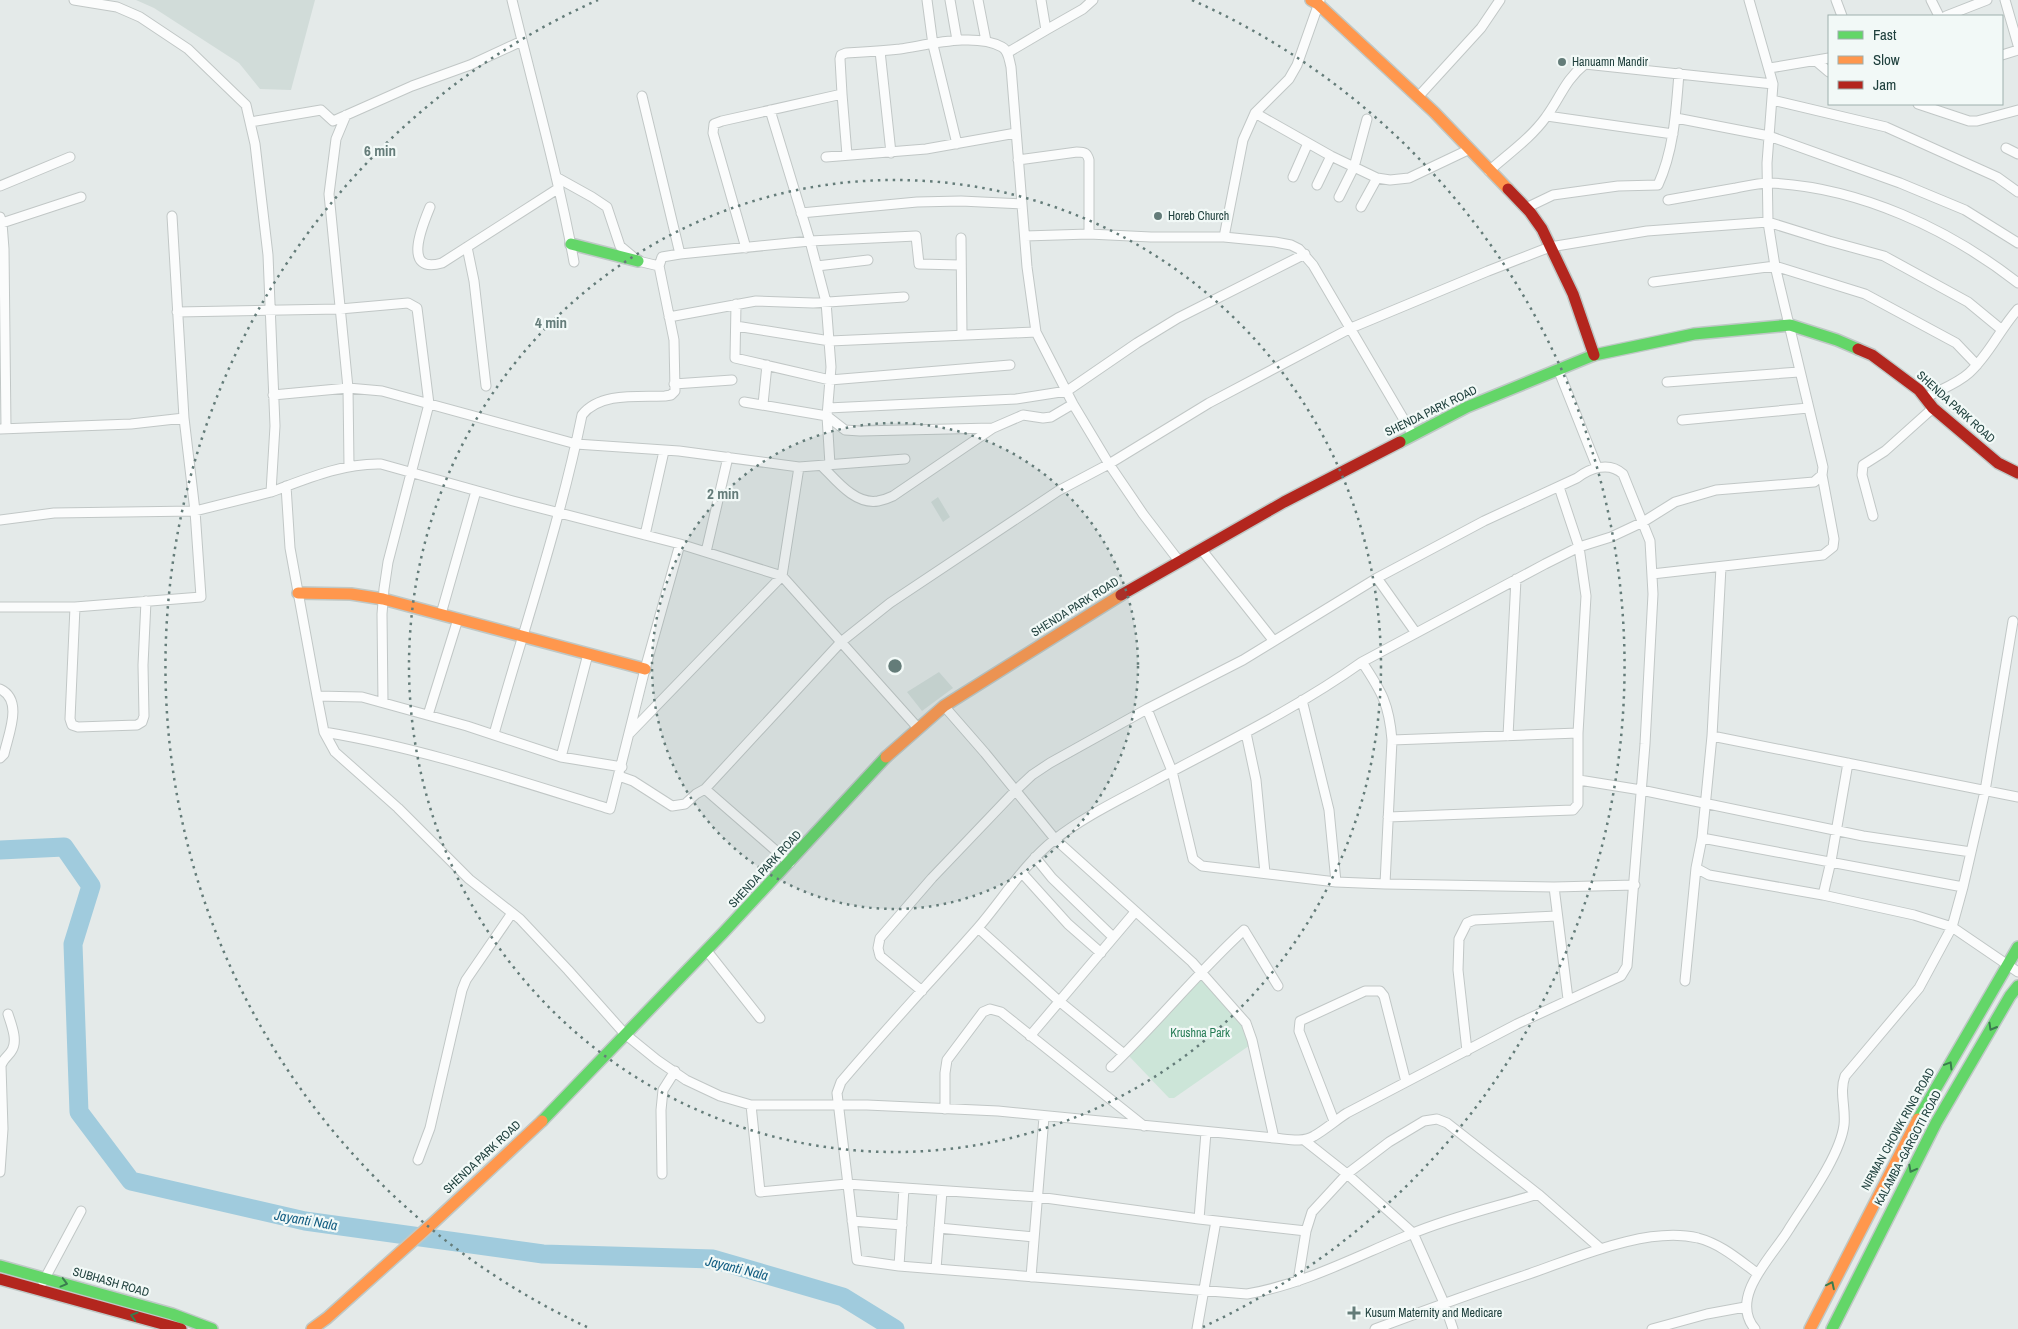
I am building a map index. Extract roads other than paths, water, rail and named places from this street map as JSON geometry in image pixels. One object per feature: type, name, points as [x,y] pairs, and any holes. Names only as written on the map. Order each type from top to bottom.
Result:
[{"type":"main road","points":[[1317,1],[1418,97],[1526,208],[1542,229],[1574,294],[1594,355]]},
{"type":"main road","points":[[570,244],[638,261]]},
{"type":"main road","name":"SHENDA PARK ROAD","points":[[312,1329],[327,1318],[426,1229],[561,1102],[790,863],[884,759],[944,706],[1107,603],[1179,561],[1284,502],[1467,407],[1594,355],[1694,334],[1790,325],[1837,340],[1872,355],[1919,390],[1933,408],[1998,463],[2018,473]]},
{"type":"main road","points":[[298,593],[351,594],[383,599],[645,669]]},
{"type":"main road","name":"NIRMAN CHOWK RING ROAD","points":[[1810,1329],[1905,1142],[2018,947]]},
{"type":"main road","name":"KALAMBA -GARGOTI ROAD","points":[[1832,1329],[1882,1226],[1936,1123],[2010,996],[2018,986]]},
{"type":"main road","name":"SUBHASH ROAD","points":[[0,1266],[172,1314],[212,1329]]},
{"type":"main road","name":"SUBHASH ROAD","points":[[0,1279],[181,1329]]},
{"type":"street","points":[[74,0],[117,7],[140,17],[188,49],[246,105],[255,144],[268,255],[275,426],[270,492]]},
{"type":"street","points":[[512,0],[559,188],[574,262]]},
{"type":"street","points":[[927,0],[933,45],[957,144]]},
{"type":"street","points":[[950,0],[957,40]]},
{"type":"street","points":[[978,0],[986,41]]},
{"type":"street","points":[[1041,0],[1046,30]]},
{"type":"street","points":[[1008,53],[1082,9],[1093,0]]},
{"type":"street","points":[[1418,97],[1481,28],[1500,0]]},
{"type":"street","points":[[1652,574],[1823,555],[1830,552],[1833,547],[1834,539],[1822,475],[1823,467],[1775,266],[1768,222],[1769,136],[1773,84],[1770,68],[1749,0]]},
{"type":"street","points":[[1836,0],[1842,15]]},
{"type":"street","points":[[1932,0],[1939,15]]},
{"type":"street","points":[[1949,15],[1987,0]]},
{"type":"street","points":[[2005,0],[2018,45]]},
{"type":"street","points":[[1224,237],[1243,140],[1255,113],[1289,79],[1297,66],[1317,1]]},
{"type":"street","points":[[847,155],[840,64],[842,55],[846,53],[933,45],[957,40],[986,41],[1003,47],[1008,53],[1011,67],[1025,236],[1036,332],[1073,404],[1109,464],[1143,514],[1179,561]]},
{"type":"street","points":[[250,122],[321,110],[333,121],[412,86],[470,65],[522,41]]},
{"type":"street","points":[[2003,55],[2018,50]]},
{"type":"street","points":[[880,51],[891,153]]},
{"type":"street","points":[[1770,68],[1828,58]]},
{"type":"street","points":[[1816,61],[1828,71]]},
{"type":"street","points":[[1489,171],[1538,128],[1572,75],[1585,64],[1773,84]]},
{"type":"street","points":[[1526,208],[1553,195],[1618,186],[1658,185],[1664,171],[1676,118],[1679,73]]},
{"type":"street","points":[[746,248],[713,129],[714,124],[842,94]]},
{"type":"street","points":[[642,96],[680,254]]},
{"type":"street","points":[[1772,100],[1886,128],[1997,177],[2018,192]]},
{"type":"street","points":[[1921,105],[1969,121],[1978,121],[2018,110]]},
{"type":"street","points":[[770,110],[810,241],[826,302],[830,341],[826,466],[853,494],[866,500],[877,501],[893,496],[993,428],[1023,415],[1051,417],[1073,404]]},
{"type":"street","points":[[1255,113],[1332,156],[1377,178],[1390,180],[1409,178],[1470,149]]},
{"type":"street","points":[[346,116],[336,140],[329,194],[348,388],[349,466]]},
{"type":"street","points":[[1547,116],[1673,134]]},
{"type":"street","points":[[1676,118],[1769,136],[1900,183],[1965,210],[2018,242]]},
{"type":"street","points":[[1339,197],[1354,167],[1367,119]]},
{"type":"street","points":[[826,157],[891,153],[957,144],[1016,133]]},
{"type":"street","points":[[1293,178],[1308,143]]},
{"type":"street","points":[[2006,148],[2018,154]]},
{"type":"street","points":[[1018,160],[1077,152],[1087,154],[1089,160],[1089,234]]},
{"type":"street","points":[[1317,185],[1332,156]]},
{"type":"street","points":[[0,186],[70,157]]},
{"type":"street","points":[[556,177],[592,197],[607,208],[620,246],[638,261],[658,266]]},
{"type":"street","points":[[1361,207],[1377,178]]},
{"type":"street","points":[[1668,200],[1768,183],[1824,190],[1866,201],[1954,240],[2018,283]]},
{"type":"street","points":[[430,207],[418,237],[418,252],[420,259],[427,264],[434,265],[442,263],[559,188]]},
{"type":"street","points":[[81,197],[1,220],[3,428],[131,424],[184,418]]},
{"type":"street","points":[[801,213],[917,202],[961,201],[1022,204]]},
{"type":"street","points":[[0,607],[75,607],[201,597],[184,418],[172,216]]},
{"type":"street","points":[[317,696],[362,697],[494,734],[561,757],[621,772],[672,806],[685,804],[705,789],[841,642],[890,603],[1058,491],[1109,464],[1209,403],[1351,328],[1488,270],[1550,247],[1647,231],[1768,222],[1884,256],[1968,302],[2002,330]]},
{"type":"street","points":[[1025,236],[1089,234],[1151,237],[1224,237],[1291,245],[1305,254],[1351,328],[1413,435]]},
{"type":"street","points":[[494,734],[560,513],[582,415],[589,406],[611,399],[671,395],[674,391],[674,340],[658,266],[662,257],[810,241],[916,236],[919,264],[960,266]]},
{"type":"street","points":[[961,238],[962,336]]},
{"type":"street","points":[[467,247],[474,281],[486,386]]},
{"type":"street","points":[[744,402],[827,412],[1016,399],[1067,391],[1137,342],[1178,318],[1305,254]]},
{"type":"street","points":[[817,266],[868,260]]},
{"type":"street","points":[[1653,282],[1775,266],[1865,294],[1956,343],[1977,365]]},
{"type":"street","points":[[669,317],[756,301],[826,302],[904,297]]},
{"type":"street","points":[[177,312],[340,309],[408,303],[417,308],[429,404],[388,562],[383,599],[382,702]]},
{"type":"street","points":[[736,304],[735,358],[830,380],[1010,365]]},
{"type":"street","points":[[1925,398],[1967,375],[1977,365],[2018,309]]},
{"type":"street","points":[[736,326],[830,341],[1036,332]]},
{"type":"street","points":[[763,404],[767,365]]},
{"type":"street","points":[[1558,369],[1597,467]]},
{"type":"street","points":[[1667,382],[1799,372]]},
{"type":"street","points":[[674,384],[732,380]]},
{"type":"street","points":[[273,396],[348,388],[382,391],[576,444],[664,451],[799,466],[826,466],[905,459]]},
{"type":"street","points":[[1682,420],[1808,408]]},
{"type":"street","points":[[1873,516],[1862,475],[1863,465],[1885,451],[1933,408]]},
{"type":"street","points":[[827,412],[845,430],[851,431],[993,428]]},
{"type":"street","points":[[645,535],[664,451]]},
{"type":"street","points":[[706,552],[728,458]]},
{"type":"street","points":[[0,520],[54,513],[194,510],[270,492],[349,466],[364,463],[381,464],[476,491],[680,544],[782,576],[918,728]]},
{"type":"street","points":[[628,734],[782,576],[799,466]]},
{"type":"street","points":[[286,486],[290,548],[298,593],[324,732],[335,752],[398,808],[469,879],[512,913],[548,948],[625,1034],[686,1080],[720,1096],[751,1105],[837,1105],[998,1111],[1044,1117],[1304,1140],[1314,1137],[1334,1120],[1467,1050],[1568,999],[1621,976],[1627,966],[1635,885],[1653,594],[1650,541],[1623,474],[1617,468],[1597,467],[1587,470],[1577,478],[1559,487],[1484,521],[1377,578],[1243,660],[1147,709],[1032,775],[932,878],[880,938],[878,948],[880,956],[922,992]]},
{"type":"street","points":[[1538,1194],[1413,1233],[1298,1282],[1247,1294],[898,1266],[857,1260],[837,1093],[841,1082],[892,1022],[922,992],[978,928],[1035,857],[1055,839],[1092,815],[1246,733],[1362,662],[1516,579],[1578,547],[1611,537],[1643,522],[1674,502],[1716,490],[1814,482],[1822,475]]},
{"type":"street","points":[[1388,817],[1573,810],[1578,804],[1578,733],[1586,596],[1578,547],[1559,487]]},
{"type":"street","points":[[442,614],[476,491]]},
{"type":"street","points":[[324,732],[370,740],[439,757],[610,809],[621,772],[628,734],[645,669],[680,544]]},
{"type":"street","points":[[1201,549],[1273,640]]},
{"type":"street","points":[[1685,981],[1712,736],[1721,567]]},
{"type":"street","points":[[1377,578],[1416,634]]},
{"type":"street","points":[[1508,736],[1516,579]]},
{"type":"street","points":[[75,607],[70,719],[72,725],[78,727],[137,725],[142,722],[144,716],[143,664],[146,601]]},
{"type":"street","points":[[428,715],[458,619]]},
{"type":"street","points":[[1755,1329],[1751,1325],[1745,1306],[1757,1273],[1781,1243],[1832,1159],[1844,1125],[1842,1083],[1845,1076],[1919,988],[1952,927],[1985,791],[2013,621]]},
{"type":"street","points":[[561,757],[588,654]]},
{"type":"street","points":[[1362,662],[1384,696],[1391,720],[1392,740],[1385,884]]},
{"type":"street","points":[[0,690],[9,694],[13,701],[14,711],[4,754],[0,758]]},
{"type":"street","points":[[1302,700],[1329,810],[1336,882]]},
{"type":"street","points":[[944,706],[1055,839],[1201,972],[1246,1023],[1252,1040],[1274,1138]]},
{"type":"street","points":[[1147,709],[1172,771],[1193,859],[1202,866],[1336,882],[1554,887],[1635,885]]},
{"type":"street","points":[[1246,733],[1256,780],[1265,873]]},
{"type":"street","points":[[1392,740],[1578,733]]},
{"type":"street","points":[[1712,736],[2018,798]]},
{"type":"street","points":[[1823,895],[1831,861],[1848,763]]},
{"type":"street","points":[[1579,780],[1641,790],[1863,836],[1970,852]]},
{"type":"street","points":[[705,789],[790,863]]},
{"type":"street","points":[[1702,838],[1963,886]]},
{"type":"street","points":[[1035,857],[1052,878],[1113,937]]},
{"type":"street","points":[[1696,868],[1709,875],[1823,895],[1914,916],[1952,927],[2018,972]]},
{"type":"street","points":[[1022,873],[1068,924],[1101,953]]},
{"type":"street","points":[[1554,887],[1568,999]]},
{"type":"street","points":[[1030,1036],[1135,912]]},
{"type":"street","points":[[418,1160],[430,1128],[462,990],[470,973],[512,913]]},
{"type":"street","points":[[1467,1050],[1458,970],[1459,938],[1463,928],[1467,923],[1474,920],[1558,916]]},
{"type":"street","points":[[978,928],[1059,1001],[1124,1054]]},
{"type":"street","points":[[1111,1066],[1244,930],[1278,986]]},
{"type":"street","points":[[706,951],[760,1018]]},
{"type":"street","points":[[1334,1120],[1299,1031],[1300,1021],[1366,991],[1380,992],[1384,996],[1406,1082]]},
{"type":"street","points":[[945,1109],[945,1073],[948,1060],[982,1012],[990,1009],[1001,1012],[1145,1126]]},
{"type":"street","points":[[0,1167],[3,1129],[1,1066],[15,1043],[8,1014]]},
{"type":"street","points":[[662,1174],[661,1110],[663,1090],[674,1071]]},
{"type":"street","points":[[751,1105],[760,1192],[847,1184],[1038,1197],[1216,1222],[1306,1232]]},
{"type":"street","points":[[1031,1277],[1044,1117]]},
{"type":"street","points":[[1298,1282],[1306,1232],[1312,1212],[1347,1174],[1389,1142],[1424,1121],[1437,1119],[1447,1123],[1538,1194],[1601,1249]]},
{"type":"street","points":[[1199,1219],[1206,1132]]},
{"type":"street","points":[[1304,1140],[1347,1174],[1413,1233],[1444,1303],[1453,1329]]},
{"type":"street","points":[[898,1266],[904,1188]]},
{"type":"street","points":[[936,1269],[942,1191]]},
{"type":"street","points":[[40,1289],[81,1211]]},
{"type":"street","points":[[852,1221],[902,1226]]},
{"type":"street","points":[[1197,1329],[1216,1222]]},
{"type":"street","points":[[939,1228],[1034,1237]]},
{"type":"street","points":[[1375,1329],[1444,1303],[1627,1240],[1677,1236],[1700,1238],[1730,1252],[1757,1273]]},
{"type":"street","points":[[1652,1329],[1745,1306]]},
{"type":"waterway","name":"Jayanti Nala","points":[[0,850],[64,847],[91,886],[73,944],[79,1112],[131,1181],[305,1221],[543,1254],[713,1259],[843,1297],[895,1329]]},
{"type":"place","name":"Hanuamn Mandir","points":[[1562,62]]},
{"type":"place","name":"Horeb Church","points":[[1158,216]]},
{"type":"place","name":"Kusum Maternity and Medicare","points":[[1354,1313]]},
{"type":"park label","name":"Krushna Park","points":[[1200,1033]]}]
